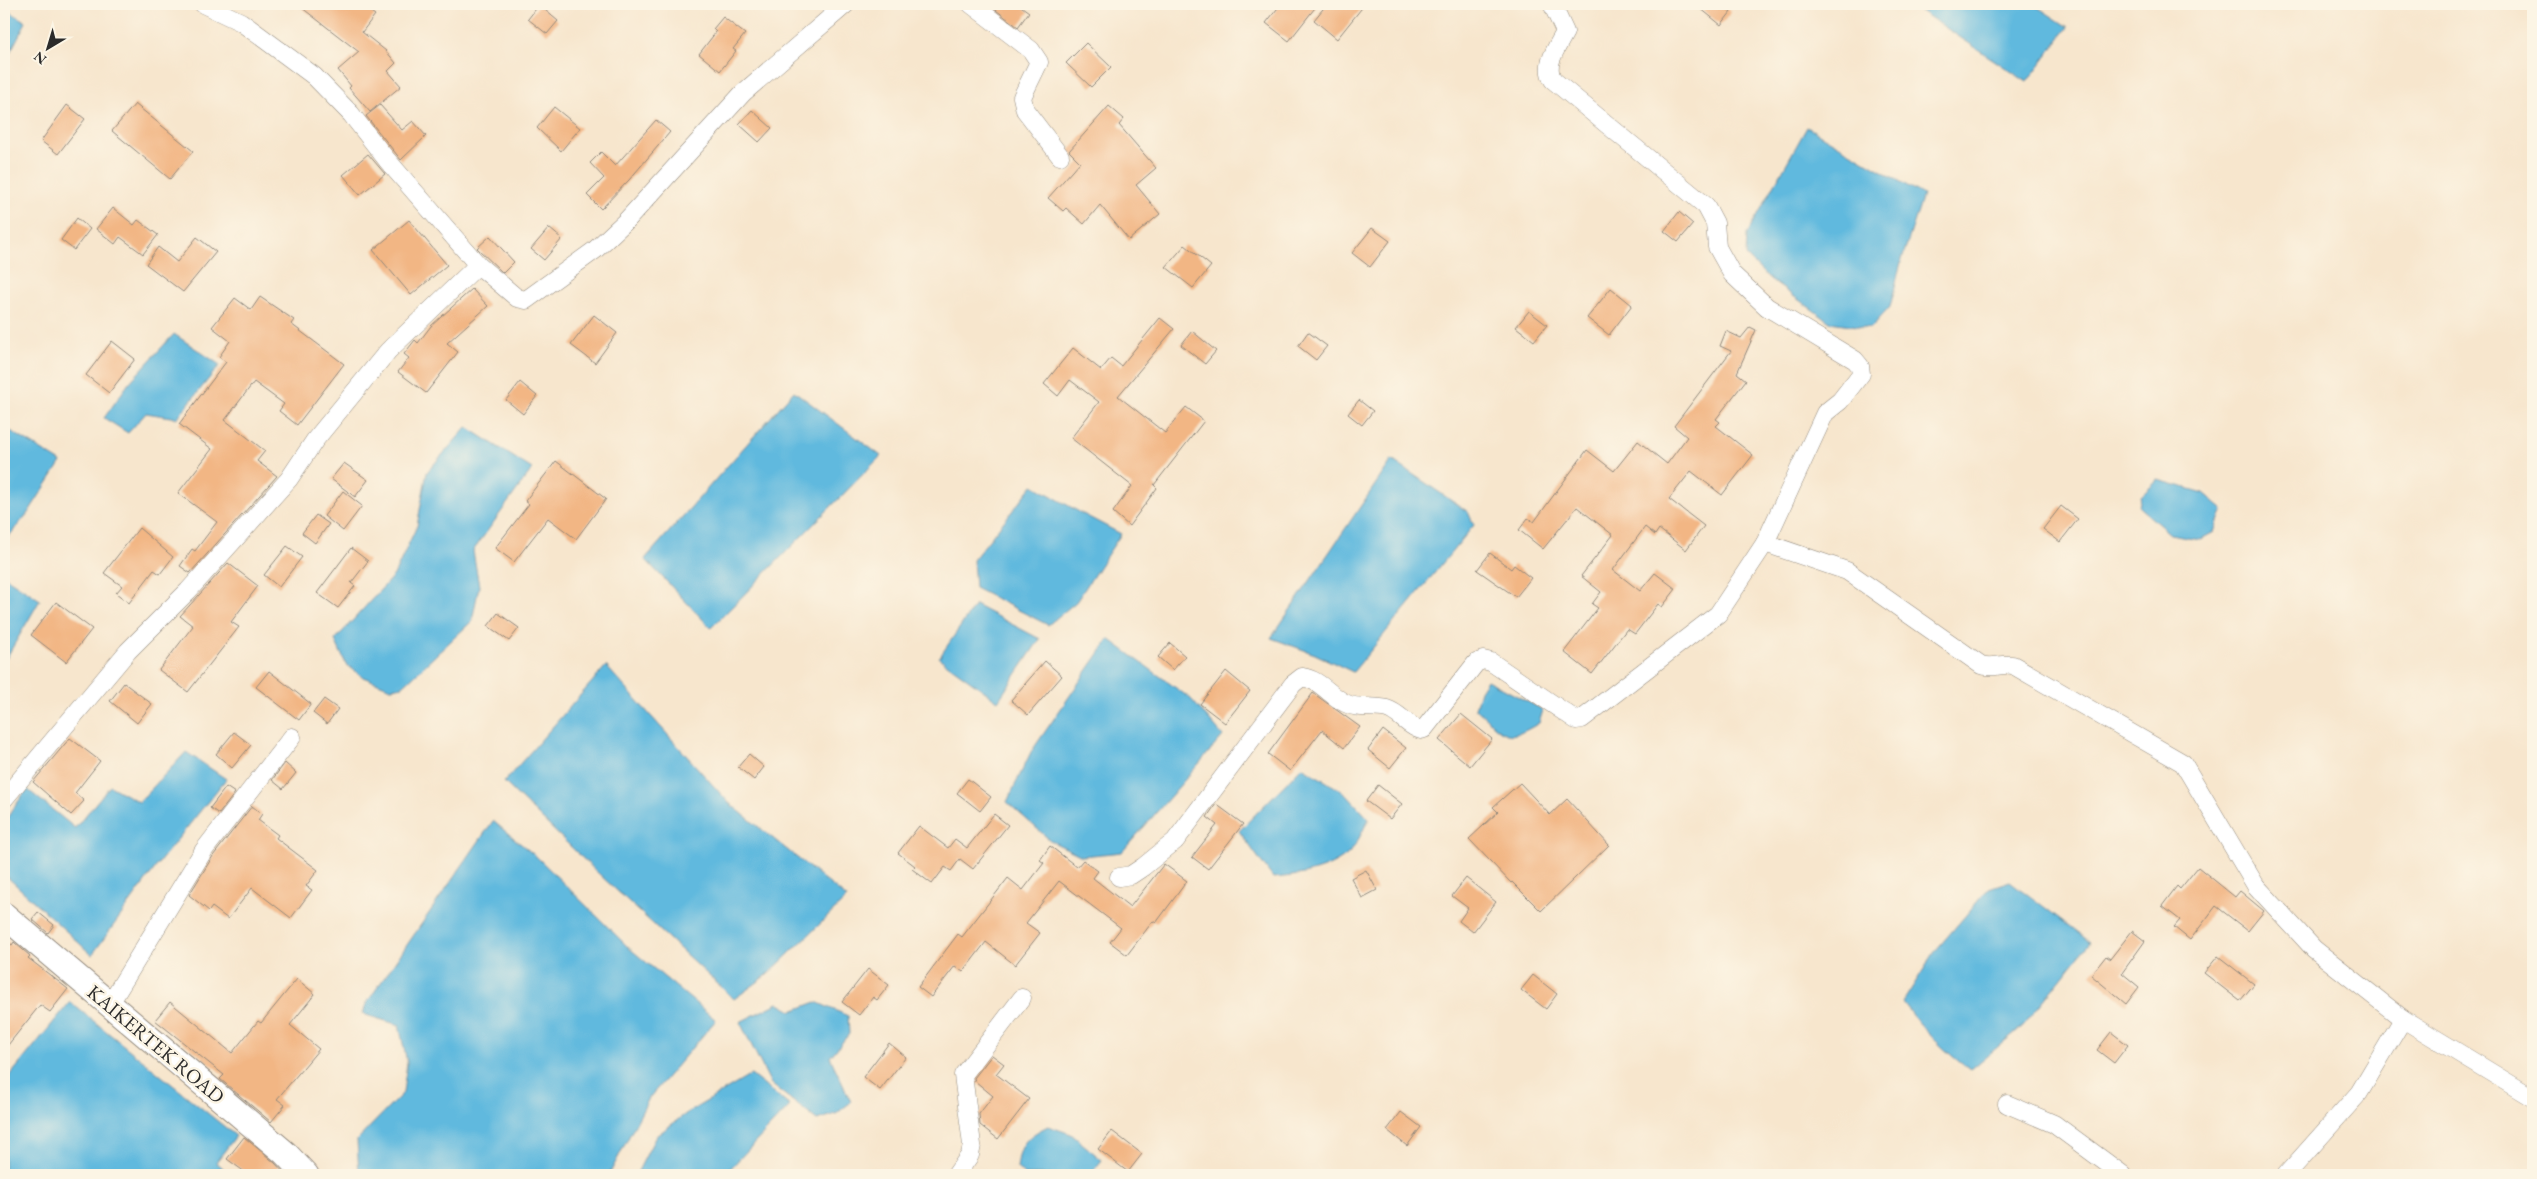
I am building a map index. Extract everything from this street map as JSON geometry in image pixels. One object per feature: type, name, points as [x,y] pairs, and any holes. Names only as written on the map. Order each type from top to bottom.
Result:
[{"type":"main road","name":"KAIKERTEK ROAD","points":[[4,915],[285,1153],[306,1175]]},
{"type":"street","points":[[203,4],[241,22],[314,76],[350,114],[387,160],[478,265],[517,298],[526,300],[595,250],[627,220],[743,93],[846,4]]},
{"type":"street","points":[[971,4],[1031,50],[1039,62],[1022,97],[1025,110],[1060,156]]},
{"type":"street","points":[[1119,877],[1131,875],[1143,867],[1174,840],[1287,692],[1302,677],[1312,679],[1323,686],[1332,696],[1348,705],[1390,710],[1421,730],[1424,729],[1476,663],[1483,660],[1491,662],[1576,720],[1582,719],[1718,614],[1765,543],[1825,413],[1840,401],[1861,374],[1860,366],[1855,360],[1767,307],[1732,274],[1717,247],[1715,224],[1706,206],[1553,80],[1549,74],[1548,66],[1565,32],[1552,4]]},
{"type":"street","points":[[4,799],[128,651],[188,591],[289,479],[315,440],[388,351],[478,265]]},
{"type":"street","points":[[1765,543],[1847,571],[1981,665],[1989,668],[2014,664],[2183,763],[2256,886],[2314,948],[2403,1018],[2533,1098]]},
{"type":"street","points":[[109,1005],[204,850],[292,737]]},
{"type":"street","points":[[956,1175],[970,1155],[972,1145],[963,1075],[1022,998]]},
{"type":"street","points":[[2286,1175],[2359,1093],[2403,1018]]},
{"type":"street","points":[[2008,1104],[2054,1124],[2123,1175]]},
{"type":"water","points":[[1910,4],[2033,4],[2068,27],[2027,82]]},
{"type":"water","points":[[4,8],[26,22],[4,64]]},
{"type":"water","points":[[1807,127],[1923,195],[1900,266],[1890,307],[1871,328],[1830,322],[1772,281],[1746,256],[1747,234]]},
{"type":"water","points":[[174,334],[220,365],[177,418],[146,413],[128,433],[104,418],[129,383]]},
{"type":"water","points":[[794,391],[881,456],[711,628],[645,559]]},
{"type":"water","points":[[4,427],[61,462],[28,513],[4,542]]},
{"type":"water","points":[[467,427],[532,469],[473,551],[479,586],[472,621],[403,686],[391,688],[363,677],[346,664],[335,640],[394,575],[417,526],[427,472]]},
{"type":"water","points":[[1392,460],[1468,512],[1474,525],[1353,672],[1315,654],[1271,638]]},
{"type":"water","points":[[2158,480],[2204,493],[2223,509],[2214,532],[2201,539],[2170,534],[2139,507],[2141,496]]},
{"type":"water","points":[[1033,485],[1121,534],[1076,602],[1048,625],[975,588],[973,560]]},
{"type":"water","points":[[4,576],[40,600],[4,662]]},
{"type":"water","points":[[975,605],[1040,639],[998,701],[939,658]]},
{"type":"water","points":[[1109,639],[1191,699],[1223,736],[1122,852],[1082,856],[1051,841],[1007,802],[1031,752]]},
{"type":"water","points":[[606,666],[729,803],[847,898],[766,976],[734,999],[599,874],[504,782]]},
{"type":"water","points":[[1487,680],[1543,710],[1539,723],[1527,730],[1511,735],[1499,730],[1475,708],[1480,691]]},
{"type":"water","points":[[186,752],[226,779],[161,860],[92,955],[4,874],[4,822],[27,789],[75,828],[110,786],[139,802]]},
{"type":"water","points":[[1302,767],[1345,793],[1369,819],[1355,846],[1341,859],[1313,871],[1273,878],[1239,831]]},
{"type":"water","points":[[493,821],[538,858],[629,948],[716,1020],[649,1098],[609,1175],[359,1175],[357,1140],[403,1093],[407,1062],[399,1025],[363,1014],[366,1004]]},
{"type":"water","points":[[2010,881],[2090,942],[2023,1026],[1970,1070],[1934,1039],[1903,1002],[1936,950],[1989,888]]},
{"type":"water","points":[[70,1002],[236,1136],[216,1162],[223,1168],[221,1175],[4,1175],[4,1083]]},
{"type":"water","points":[[816,1002],[848,1016],[849,1034],[830,1057],[851,1102],[836,1114],[817,1120],[771,1084],[740,1022],[778,1003],[792,1011]]},
{"type":"water","points":[[751,1075],[790,1106],[724,1175],[636,1175],[656,1136],[687,1113]]},
{"type":"water","points":[[1048,1126],[1071,1134],[1102,1160],[1090,1175],[1024,1175],[1017,1168],[1020,1152],[1025,1142]]},
{"type":"building","points":[[297,4],[360,4],[375,15],[362,32],[386,51],[396,63],[388,71],[401,86],[370,112],[349,88],[351,86],[338,70],[359,52]]},
{"type":"building","points":[[988,4],[1018,4],[1029,12],[1018,27]]},
{"type":"building","points":[[1281,4],[1318,4],[1289,41],[1266,23]]},
{"type":"building","points":[[1327,4],[1365,4],[1337,39],[1314,20]]},
{"type":"building","points":[[1695,4],[1720,4],[1731,12],[1721,25]]},
{"type":"building","points":[[539,5],[558,21],[547,34],[528,19]]},
{"type":"building","points":[[723,17],[745,34],[733,49],[736,51],[720,71],[699,54],[716,32],[713,29]]},
{"type":"building","points":[[1086,43],[1111,67],[1091,87],[1066,63]]},
{"type":"building","points":[[135,104],[193,151],[170,179],[112,131]]},
{"type":"building","points":[[67,105],[85,119],[58,154],[41,141]]},
{"type":"building","points":[[380,105],[402,130],[413,121],[426,136],[401,160],[366,116]]},
{"type":"building","points":[[1109,106],[1124,119],[1119,125],[1156,168],[1136,185],[1160,214],[1129,240],[1100,205],[1084,224],[1066,208],[1063,211],[1048,198],[1080,162],[1069,151]]},
{"type":"building","points":[[554,107],[580,128],[561,151],[537,128]]},
{"type":"building","points":[[752,110],[772,128],[759,142],[739,124]]},
{"type":"building","points":[[656,120],[670,132],[601,209],[587,195],[604,178],[590,163],[601,152],[615,166]]},
{"type":"building","points":[[368,154],[385,174],[360,195],[343,175]]},
{"type":"building","points":[[113,208],[134,225],[138,220],[158,235],[143,254],[120,237],[115,244],[96,229]]},
{"type":"building","points":[[1679,212],[1693,224],[1678,242],[1664,231]]},
{"type":"building","points":[[77,218],[90,229],[74,250],[61,240]]},
{"type":"building","points":[[409,220],[447,265],[411,295],[373,250]]},
{"type":"building","points":[[549,228],[562,239],[544,260],[531,249]]},
{"type":"building","points":[[1372,228],[1390,241],[1370,267],[1352,253]]},
{"type":"building","points":[[490,236],[514,262],[503,273],[477,248]]},
{"type":"building","points":[[197,237],[216,252],[183,292],[146,264],[158,247],[177,262]]},
{"type":"building","points":[[1185,245],[1211,266],[1193,288],[1166,267]]},
{"type":"building","points":[[1611,288],[1632,305],[1609,335],[1587,318]]},
{"type":"building","points":[[472,289],[488,306],[447,343],[458,352],[426,393],[398,372],[409,358],[404,354],[415,340],[418,343],[431,326]]},
{"type":"building","points":[[260,297],[294,320],[291,324],[344,364],[297,425],[279,411],[284,404],[254,382],[225,420],[265,451],[257,461],[277,476],[190,573],[180,566],[192,549],[195,551],[217,522],[178,493],[212,449],[179,424],[226,362],[219,357],[230,341],[212,327],[235,298],[251,310]]},
{"type":"building","points":[[1529,311],[1547,325],[1534,341],[1516,327]]},
{"type":"building","points":[[594,315],[617,333],[595,363],[571,345]]},
{"type":"building","points":[[1160,318],[1174,329],[1118,396],[1165,433],[1186,407],[1204,421],[1154,485],[1157,488],[1129,526],[1113,512],[1132,486],[1071,438],[1099,402],[1070,380],[1058,396],[1044,384],[1073,348],[1101,370],[1111,358],[1121,366]]},
{"type":"building","points":[[1750,327],[1756,330],[1737,373],[1746,380],[1716,419],[1720,422],[1716,426],[1753,455],[1722,495],[1691,471],[1669,499],[1704,526],[1686,550],[1659,529],[1655,535],[1645,527],[1613,570],[1640,591],[1655,573],[1676,589],[1662,607],[1658,604],[1635,634],[1627,629],[1592,674],[1564,652],[1598,608],[1592,604],[1601,592],[1581,576],[1613,535],[1577,507],[1543,549],[1519,530],[1528,518],[1534,522],[1587,450],[1614,471],[1638,441],[1667,464],[1687,437],[1674,426],[1731,351],[1720,346],[1726,331],[1741,338]]},
{"type":"building","points":[[1192,331],[1216,351],[1205,364],[1181,345]]},
{"type":"building","points":[[1308,332],[1327,346],[1316,360],[1298,346]]},
{"type":"building","points":[[112,341],[135,359],[109,393],[86,375]]},
{"type":"building","points":[[520,382],[537,396],[523,414],[506,400]]},
{"type":"building","points":[[1359,400],[1373,411],[1362,425],[1348,414]]},
{"type":"building","points":[[556,461],[606,499],[576,539],[548,518],[514,562],[495,548],[529,504],[525,501]]},
{"type":"building","points":[[344,463],[368,480],[355,497],[331,479]]},
{"type":"building","points":[[343,491],[362,506],[343,531],[324,516]]},
{"type":"building","points":[[2061,506],[2078,519],[2060,542],[2043,529]]},
{"type":"building","points":[[316,515],[329,524],[315,543],[302,533]]},
{"type":"building","points":[[139,528],[173,557],[160,574],[154,570],[129,603],[116,593],[122,586],[104,573]]},
{"type":"building","points":[[287,546],[302,557],[279,587],[264,575]]},
{"type":"building","points":[[351,548],[368,561],[351,583],[355,586],[338,608],[317,593]]},
{"type":"building","points":[[1490,553],[1511,569],[1514,565],[1531,578],[1516,597],[1477,570]]},
{"type":"building","points":[[228,563],[258,586],[231,622],[239,627],[188,692],[159,670],[193,626],[180,616]]},
{"type":"building","points":[[56,602],[92,629],[66,662],[31,635]]},
{"type":"building","points":[[498,613],[519,628],[509,641],[488,626]]},
{"type":"building","points":[[1170,643],[1185,656],[1173,670],[1158,657]]},
{"type":"building","points":[[1045,661],[1062,676],[1028,715],[1011,700]]},
{"type":"building","points":[[269,671],[311,704],[299,720],[256,687]]},
{"type":"building","points":[[1226,671],[1250,691],[1225,723],[1200,704]]},
{"type":"building","points":[[124,683],[152,704],[137,723],[110,701]]},
{"type":"building","points":[[1313,693],[1360,727],[1344,748],[1322,730],[1290,771],[1268,754]]},
{"type":"building","points":[[324,699],[338,709],[327,724],[313,713]]},
{"type":"building","points":[[1461,714],[1492,739],[1470,766],[1439,740]]},
{"type":"building","points":[[1383,730],[1406,748],[1390,768],[1368,750]]},
{"type":"building","points":[[234,732],[251,745],[232,768],[216,754]]},
{"type":"building","points":[[70,738],[100,761],[75,793],[84,801],[71,815],[33,782]]},
{"type":"building","points":[[749,754],[764,767],[754,780],[738,767]]},
{"type":"building","points":[[285,763],[296,773],[283,789],[272,780]]},
{"type":"building","points":[[968,779],[991,797],[980,811],[957,793]]},
{"type":"building","points":[[1520,783],[1550,815],[1567,799],[1609,845],[1541,911],[1469,839],[1498,812],[1493,807]]},
{"type":"building","points":[[1378,785],[1402,804],[1390,819],[1366,801]]},
{"type":"building","points":[[226,787],[235,793],[219,814],[210,808]]},
{"type":"building","points":[[1216,804],[1243,824],[1208,869],[1192,857],[1217,825],[1207,817]]},
{"type":"building","points":[[252,806],[262,814],[258,820],[278,835],[276,838],[318,870],[306,886],[312,890],[291,918],[252,888],[228,919],[212,907],[209,911],[189,895],[213,856]]},
{"type":"building","points":[[994,814],[1008,825],[973,869],[960,859],[951,871],[945,867],[932,884],[912,869],[915,866],[898,853],[919,826],[948,848],[955,839],[967,848]]},
{"type":"building","points":[[1050,846],[1077,867],[1083,860],[1098,871],[1093,878],[1130,907],[1164,864],[1187,881],[1156,923],[1153,921],[1127,955],[1110,942],[1121,928],[1059,881],[1026,923],[1040,933],[1015,965],[986,942],[963,972],[955,966],[931,997],[918,987],[958,934],[962,937],[1008,878],[1023,890],[1044,863],[1040,860]]},
{"type":"building","points":[[2198,867],[2235,897],[2240,891],[2264,911],[2248,931],[2216,906],[2190,940],[2174,927],[2180,920],[2162,906],[2177,886],[2180,889]]},
{"type":"building","points":[[1366,870],[1377,890],[1362,898],[1351,878]]},
{"type":"building","points":[[1466,878],[1496,902],[1473,932],[1459,921],[1468,908],[1452,896]]},
{"type":"building","points":[[38,912],[54,925],[48,933],[32,919]]},
{"type":"building","points":[[2132,931],[2145,941],[2122,973],[2139,987],[2126,1004],[2091,975],[2106,956],[2110,959]]},
{"type":"building","points":[[4,939],[12,945],[14,942],[30,956],[28,958],[68,989],[50,1012],[40,1005],[4,1050]]},
{"type":"building","points":[[2218,956],[2254,984],[2240,1001],[2204,973]]},
{"type":"building","points":[[868,969],[889,985],[877,1000],[873,997],[859,1015],[842,1002]]},
{"type":"building","points":[[1533,975],[1557,994],[1546,1009],[1521,990]]},
{"type":"building","points":[[297,979],[315,994],[290,1025],[319,1049],[277,1099],[285,1105],[271,1122],[220,1079],[224,1075],[155,1020],[170,1002],[232,1053],[258,1021],[261,1023]]},
{"type":"building","points":[[2111,1032],[2128,1045],[2114,1063],[2097,1050]]},
{"type":"building","points":[[889,1043],[906,1057],[880,1090],[863,1077]]},
{"type":"building","points":[[992,1055],[1004,1064],[996,1074],[1029,1099],[998,1139],[980,1125],[979,1114],[993,1096],[974,1078]]},
{"type":"building","points":[[1401,1112],[1421,1127],[1407,1146],[1387,1130]]},
{"type":"building","points":[[1112,1131],[1142,1154],[1128,1172],[1098,1149]]},
{"type":"building","points":[[244,1137],[275,1163],[286,1175],[249,1175],[227,1159]]}]
